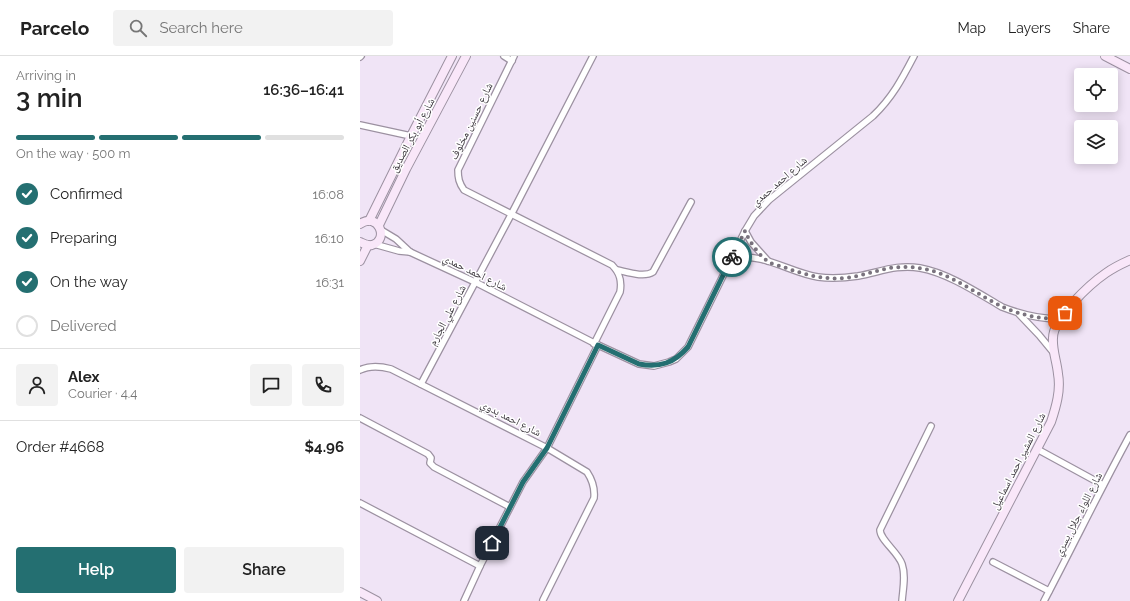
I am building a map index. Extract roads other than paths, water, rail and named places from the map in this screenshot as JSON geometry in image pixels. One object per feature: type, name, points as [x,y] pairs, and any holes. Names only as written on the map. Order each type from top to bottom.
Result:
[{"type":"street","name":"شارع أبو بكر الصديق","points":[[363,222],[411,136],[452,56]]},
{"type":"street","name":"شارع أبو بكر الصديق","points":[[371,245],[379,240],[381,235],[380,228],[406,169],[466,56]]},
{"type":"street","points":[[504,56],[513,58]]},
{"type":"street","points":[[512,213],[593,56]]},
{"type":"street","name":"شارع احمد حمدي","points":[[380,228],[410,252],[475,282],[596,345],[639,364],[662,365],[676,358],[688,347],[745,231],[754,216],[769,200],[882,107],[897,88],[914,56]]},
{"type":"street","points":[[1105,56],[1130,69]]},
{"type":"street","name":"شارع حسنين مخلوف","points":[[513,58],[458,170],[460,184],[464,190],[612,265],[617,270]]},
{"type":"street","points":[[360,125],[411,136]]},
{"type":"street","points":[[617,270],[647,275],[653,272],[692,202]]},
{"type":"street","name":"شارع علي الجارم","points":[[421,384],[512,213]]},
{"type":"street","points":[[363,222],[374,222],[380,228]]},
{"type":"street","points":[[745,231],[754,248],[768,261]]},
{"type":"street","points":[[360,242],[371,245],[360,261]]},
{"type":"street","name":"شارع احمد حمدي","points":[[371,245],[399,252],[410,252]]},
{"type":"street","points":[[731,260],[738,257],[746,257],[768,261],[804,274],[831,278],[858,276],[891,268],[919,268],[933,271],[946,277],[1002,307],[1041,318],[1059,319]]},
{"type":"street","name":"شارع المشير احمد اسماعيل","points":[[958,601],[1051,422],[1056,406],[1059,376],[1053,338],[1059,319],[1089,286],[1105,274],[1130,260]]},
{"type":"street","points":[[464,601],[480,566],[523,482],[547,448],[596,345],[620,292],[620,277],[617,270]]},
{"type":"street","points":[[1018,312],[1030,324],[1055,355]]},
{"type":"street","name":"شارع احمد بدوي","points":[[360,370],[368,367],[381,366],[391,369],[547,448],[587,472],[594,484],[594,498],[543,600]]},
{"type":"street","points":[[360,418],[428,454],[431,458],[430,463],[434,467],[510,507]]},
{"type":"street","points":[[902,601],[905,579],[904,570],[897,555],[880,535],[880,530],[931,426]]},
{"type":"street","name":"شارع اللواء جلال يسري","points":[[1044,601],[1130,435]]},
{"type":"street","points":[[1037,449],[1103,486]]},
{"type":"street","points":[[360,503],[480,566]]},
{"type":"street","points":[[992,562],[1049,591]]},
{"type":"street","points":[[360,592],[377,601]]}]
